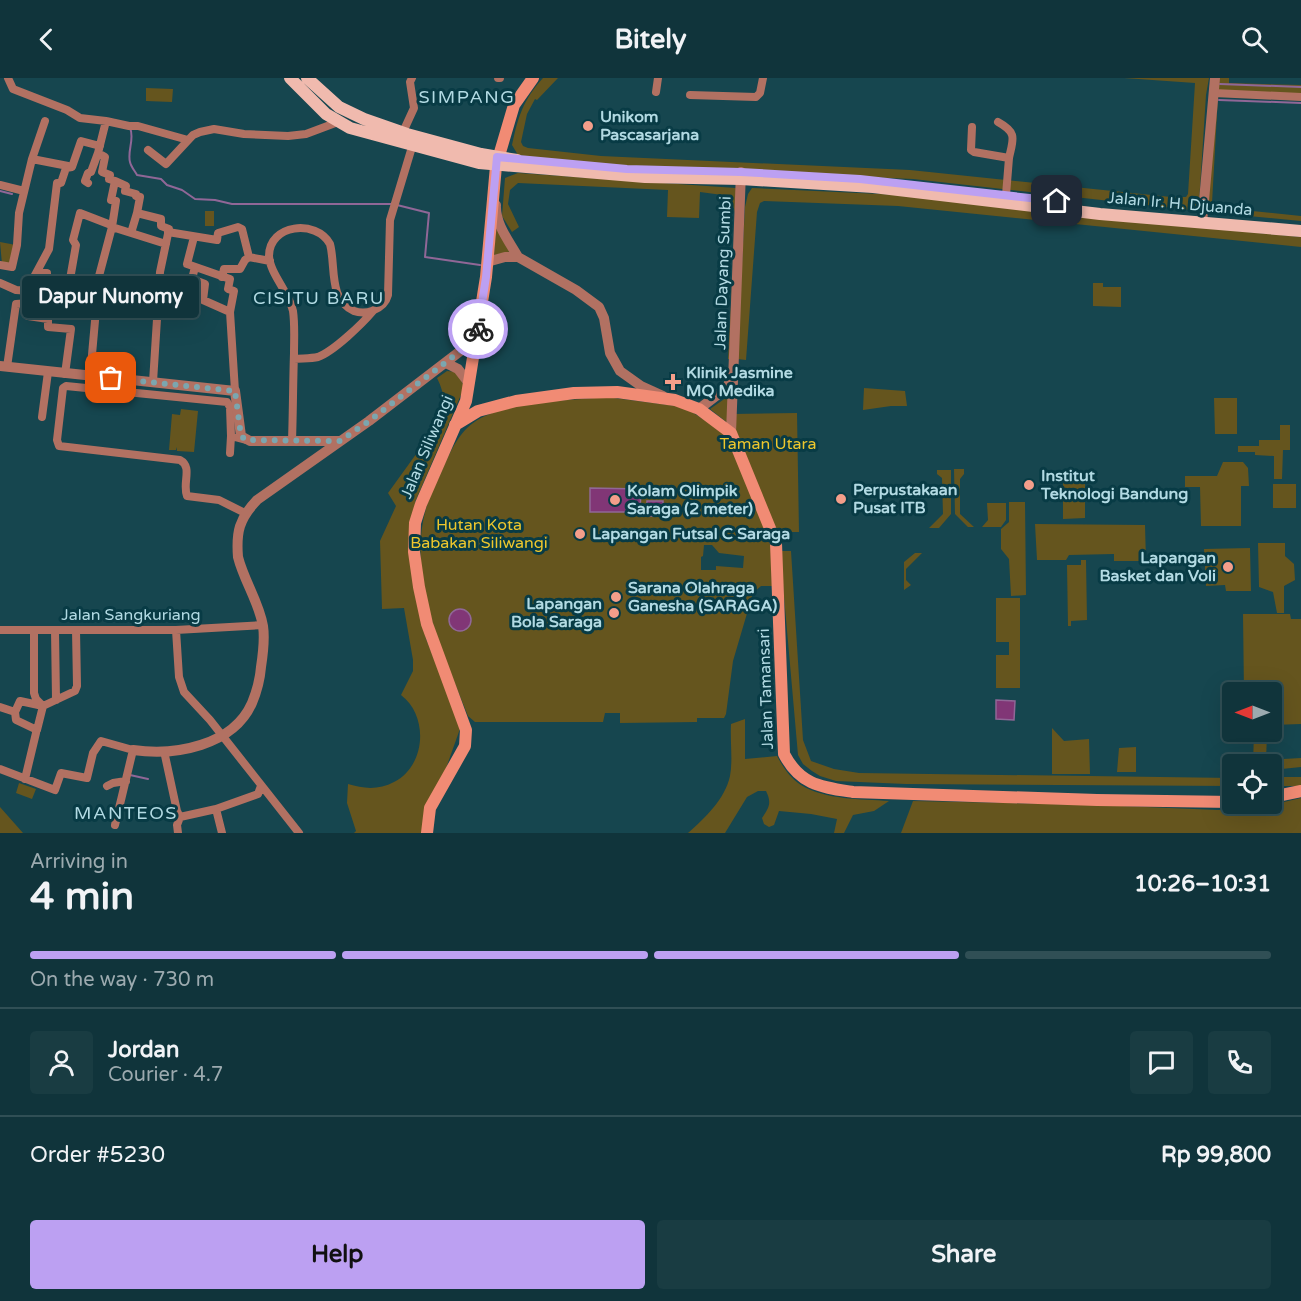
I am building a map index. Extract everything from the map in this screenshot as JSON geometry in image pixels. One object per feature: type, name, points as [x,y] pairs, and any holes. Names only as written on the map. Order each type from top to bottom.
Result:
[{"type":"main road","name":"Jalan Ir. H. Djuanda","points":[[290,78],[326,114],[350,129],[411,150],[469,162],[627,169],[926,189],[1301,231]]},
{"type":"main road","name":"Jalan Ir. H. Djuanda","points":[[307,78],[349,113],[499,162]]},
{"type":"main road","name":"Jalan Siliwangi","points":[[427,833],[430,808],[461,753],[467,737],[459,707],[427,624],[414,552],[415,523],[466,401],[499,162],[514,105],[519,100],[527,81]]},
{"type":"main road","name":"Jalan Ir. H. Djuanda","points":[[741,176],[814,184],[926,189]]},
{"type":"main road","name":"Jalan Ir. H. Djuanda","points":[[952,192],[1006,195],[1100,210]]},
{"type":"main road","name":"Jalan Ir. H. Djuanda","points":[[1203,219],[1301,223]]},
{"type":"main road","points":[[455,425],[478,411],[531,399],[574,393],[617,392],[675,400],[699,409],[731,432]]},
{"type":"main road","points":[[466,401],[478,411]]},
{"type":"main road","name":"Jalan Tamansari","points":[[731,432],[776,543],[784,754],[792,769],[801,777],[826,788],[853,792],[1222,802]]},
{"type":"main road","points":[[1282,795],[1301,792]]},
{"type":"street","points":[[8,78],[13,89],[67,110],[80,118],[138,126],[191,137]]},
{"type":"street","points":[[404,132],[414,108],[410,82],[412,78]]},
{"type":"street","points":[[656,92],[658,78]]},
{"type":"street","points":[[690,94],[756,97],[760,93],[763,78]]},
{"type":"street","points":[[1203,219],[1215,78]]},
{"type":"street","points":[[1214,93],[1301,96]]},
{"type":"street","points":[[31,291],[16,290],[0,282],[2,266],[12,267],[17,245],[19,213],[32,159],[45,121]]},
{"type":"street","points":[[88,183],[85,181],[99,150],[106,121]]},
{"type":"street","points":[[148,150],[166,164],[191,137],[214,129],[251,135],[288,136],[306,134],[338,122]]},
{"type":"street","points":[[998,122],[1010,128],[1013,134],[1006,195]]},
{"type":"street","points":[[972,127],[971,150],[1009,158]]},
{"type":"street","points":[[32,159],[72,166],[81,141],[99,150],[105,157],[102,172],[110,175],[109,179],[126,186],[125,191],[136,194],[140,198],[130,233]]},
{"type":"street","points":[[294,359],[323,354],[356,329],[387,300],[390,220],[411,150]]},
{"type":"street","points":[[499,162],[496,213],[506,237],[518,256],[576,290],[599,307],[604,318],[611,356],[620,371],[652,392],[675,400]]},
{"type":"street","points":[[65,374],[71,329],[48,327],[48,319],[28,316],[28,303],[37,272],[49,249],[57,183],[61,183],[68,166]]},
{"type":"street","name":"Jalan Dayang Sumbi","points":[[731,432],[741,176]]},
{"type":"street","points":[[90,377],[99,276],[112,226],[116,201],[111,200],[115,181]]},
{"type":"street","points":[[0,185],[24,191]]},
{"type":"street","points":[[70,284],[76,245],[73,240],[80,213],[130,233],[166,244]]},
{"type":"street","points":[[137,213],[161,219],[161,226],[169,229],[160,272],[153,382]]},
{"type":"street","points":[[168,232],[216,240],[220,232],[238,227],[242,229],[249,257]]},
{"type":"street","points":[[292,441],[294,316],[291,304],[270,261],[271,247],[279,235],[285,231],[302,228],[320,231],[330,244],[335,287],[340,300],[361,313],[374,311]]},
{"type":"street","points":[[194,237],[187,263],[230,279],[228,289],[234,291],[230,312],[235,391],[241,436],[246,440]]},
{"type":"street","points":[[487,262],[518,256]]},
{"type":"street","points":[[249,257],[270,261]]},
{"type":"street","points":[[222,277],[224,269],[240,269],[249,257]]},
{"type":"street","points":[[195,267],[192,279],[205,284],[203,300],[230,312]]},
{"type":"street","points":[[37,272],[47,273],[47,279],[77,286],[76,292],[98,296]]},
{"type":"street","points":[[28,303],[16,304],[3,366],[235,391]]},
{"type":"street","points":[[241,511],[340,441],[476,339]]},
{"type":"street","points":[[446,363],[458,369],[468,382]]},
{"type":"street","points":[[617,392],[621,382],[620,371]]},
{"type":"street","points":[[42,417],[48,372]]},
{"type":"street","points":[[699,409],[725,389],[734,375]]},
{"type":"street","points":[[230,453],[230,407],[228,402],[66,386],[63,388],[57,440],[59,446],[180,460],[187,467],[185,491],[187,496],[219,500],[241,511]]},
{"type":"street","points":[[231,436],[246,440],[340,441]]},
{"type":"street","points":[[0,769],[54,790],[61,772],[86,778],[93,753],[102,740],[133,750],[164,751],[190,748],[222,737],[243,716],[252,703],[259,681],[263,656],[263,625],[238,557],[241,511]]},
{"type":"street","name":"Jalan Sangkuriang","points":[[0,630],[176,630],[263,625]]},
{"type":"street","points":[[55,630],[56,700]]},
{"type":"street","points":[[43,706],[37,730],[16,720],[15,712],[20,701],[43,706],[71,694],[77,686],[76,630]]},
{"type":"street","points":[[176,630],[181,685],[299,833]]},
{"type":"street","points":[[34,631],[34,693],[43,706]]},
{"type":"street","points":[[0,707],[15,712]]},
{"type":"street","points":[[25,779],[36,733]]},
{"type":"street","points":[[115,825],[133,750]]},
{"type":"street","points":[[164,751],[180,817]]},
{"type":"street","points":[[107,786],[126,781]]},
{"type":"street","points":[[178,833],[177,822],[180,817],[216,809],[258,794],[261,786]]},
{"type":"street","points":[[216,809],[222,833]]},
{"type":"green space","points":[[543,78],[558,78],[537,100],[535,99],[527,114],[521,142],[528,148],[601,156],[910,170],[1186,197],[1195,83],[1124,78],[1209,78],[1199,203],[1196,209],[1191,210],[913,179],[603,166],[518,155],[512,145],[519,117],[526,101]]},
{"type":"green space","points":[[1211,78],[1229,78],[1229,83],[1301,85],[1301,94],[1209,90]]},
{"type":"green space","points":[[146,88],[173,89],[172,102],[146,101]]},
{"type":"green space","points":[[1218,96],[1213,207],[1301,216],[1301,221],[1207,212]]},
{"type":"green space","points":[[518,173],[736,188],[734,359],[728,359],[735,233],[735,212],[730,196],[700,192],[699,218],[667,217],[668,190],[518,183],[510,190],[508,204],[519,227],[512,232],[502,216],[505,178]]},
{"type":"green space","points":[[752,188],[901,195],[1129,221],[1301,237],[1301,247],[898,206],[764,201],[760,203],[757,212],[746,360],[737,359],[745,207]]},
{"type":"green space","points":[[205,211],[214,211],[214,226],[205,226]]},
{"type":"green space","points":[[496,229],[512,251],[494,255]]},
{"type":"green space","points":[[0,242],[16,245],[12,266],[2,264]]},
{"type":"green space","points":[[1093,283],[1103,283],[1103,287],[1121,287],[1121,307],[1093,306]]},
{"type":"green space","points":[[447,371],[457,372],[463,384],[463,390],[415,502],[415,515],[421,613],[426,639],[461,726],[423,833],[354,833],[356,831],[347,803],[348,784],[371,788],[388,785],[405,775],[413,765],[418,753],[420,728],[410,704],[401,695],[413,671],[404,608],[382,609],[380,541],[396,506],[388,493],[440,421],[443,400],[442,389],[437,378]]},
{"type":"green space","points":[[864,388],[905,391],[907,406],[863,410]]},
{"type":"green space","points":[[730,395],[729,424],[710,409]]},
{"type":"green space","name":"Hutan Kota Babakan Siliwangi","points":[[606,397],[684,407],[725,433],[771,542],[772,586],[761,586],[753,593],[733,661],[726,714],[724,718],[697,718],[697,722],[620,723],[620,713],[605,713],[603,722],[475,722],[468,716],[438,640],[424,586],[421,532],[429,500],[455,445],[464,431],[477,420],[514,407]],"holes":[[[704,545],[712,545],[719,553],[744,556],[743,568],[716,566],[716,570],[701,570]]]},
{"type":"green space","points":[[1214,398],[1237,398],[1237,434],[1215,434]]},
{"type":"green space","points":[[181,409],[198,411],[194,452],[177,451],[177,447],[176,450],[169,450],[172,414],[180,415]]},
{"type":"green space","name":"Taman Utara","points":[[797,413],[799,532],[773,532],[731,433],[732,414]]},
{"type":"green space","points":[[1280,425],[1290,425],[1290,450],[1283,450],[1282,479],[1274,479],[1274,456],[1255,455],[1255,452],[1238,452],[1238,446],[1259,446],[1259,440],[1280,440]]},
{"type":"green space","points":[[1223,462],[1243,462],[1248,468],[1249,486],[1241,486],[1241,526],[1201,526],[1200,487],[1185,487],[1185,476],[1217,476]]},
{"type":"green space","points":[[954,469],[964,469],[964,474],[960,479],[960,514],[974,527],[968,527],[955,514]]},
{"type":"green space","points":[[937,470],[951,470],[951,514],[939,528],[929,528],[943,514],[942,478],[937,474]]},
{"type":"green space","points":[[1085,478],[1085,518],[1063,519],[1063,479]]},
{"type":"green space","points":[[1273,484],[1296,484],[1296,508],[1273,508]]},
{"type":"green space","points":[[1009,502],[1025,502],[1026,595],[1011,596],[1009,559],[1001,549],[1001,529],[1009,522]]},
{"type":"green space","points":[[987,503],[1006,503],[1006,520],[1001,527],[982,527],[988,520]]},
{"type":"green space","points":[[1035,524],[1145,525],[1146,561],[1114,561],[1114,554],[1069,555],[1066,560],[1037,560]]},
{"type":"green space","points":[[1258,543],[1285,543],[1285,556],[1294,564],[1295,580],[1284,586],[1284,613],[1277,613],[1273,592],[1259,587]]},
{"type":"green space","name":"Lapangan Basket dan Voli","points":[[1250,548],[1251,591],[1226,591],[1225,585],[1206,586],[1204,549]]},
{"type":"green space","points":[[780,551],[791,551],[803,740],[811,761],[834,769],[859,773],[1222,778],[1222,786],[906,784],[836,781],[812,771],[803,764],[798,755]]},
{"type":"green space","points":[[915,553],[922,553],[906,569],[906,580],[911,585],[904,590],[904,562]]},
{"type":"green space","points":[[1081,560],[1086,560],[1087,620],[1071,621],[1071,626],[1068,626],[1067,565],[1081,565]]},
{"type":"green space","points":[[996,598],[1020,598],[1020,688],[996,688],[996,655],[1009,655],[1009,642],[996,642]]},
{"type":"green space","points":[[1243,614],[1290,614],[1291,619],[1301,619],[1301,724],[1282,725],[1282,682],[1244,682]]},
{"type":"green space","points":[[745,719],[745,759],[777,756],[793,779],[821,794],[889,801],[874,811],[853,815],[844,833],[834,833],[837,819],[779,811],[774,825],[769,827],[764,824],[762,818],[769,805],[768,795],[766,791],[758,791],[747,797],[725,833],[688,833],[724,792],[731,770],[731,724]]},
{"type":"green space","points":[[1052,728],[1064,741],[1089,739],[1090,774],[1052,774]]},
{"type":"green space","points":[[1254,742],[1267,742],[1266,754],[1253,754]]},
{"type":"green space","points":[[1136,747],[1136,772],[1117,772],[1119,748]]},
{"type":"green space","points":[[1301,758],[1301,767],[1282,769],[1282,759]]},
{"type":"green space","points":[[1282,777],[1301,777],[1301,786],[1282,786]]},
{"type":"green space","points":[[19,783],[36,789],[32,799],[16,793]]},
{"type":"green space","points":[[1301,798],[1301,833],[901,833],[913,801],[1222,810],[1222,814],[1282,814],[1282,802]]},
{"type":"green space","points":[[0,807],[23,833],[0,833]]},
{"type":"shaded area","name":"Kolam Olimpik Saraga (2 meter)","points":[[590,488],[641,489],[640,512],[590,512]]},
{"type":"shaded area","points":[[647,501],[663,501],[663,516],[647,516]]},
{"type":"shaded area","points":[[460,609],[470,616],[471,620],[464,630],[460,631],[450,624],[449,620],[456,610]]},
{"type":"shaded area","points":[[996,700],[1015,701],[1014,720],[996,719]]},
{"type":"waterway","points":[[1220,84],[1301,87]]},
{"type":"waterway","points":[[1219,100],[1301,103]]},
{"type":"waterway","points":[[130,128],[132,136],[129,158],[137,175],[161,179],[167,185],[182,190],[195,199],[232,204],[391,204]]},
{"type":"waterway","points":[[0,191],[12,194]]},
{"type":"waterway","points":[[397,205],[429,213],[425,257],[480,265]]},
{"type":"waterway","points":[[130,775],[148,779]]},
{"type":"way so far","points":[[111,378],[235,391],[241,436],[246,440],[340,441],[476,339],[478,329]]},
{"type":"place","name":"Unikom Pascasarjana","points":[[588,126]]},
{"type":"place","name":"Dapur Nunomy","points":[[111,378]]},
{"type":"place","name":"Klinik Jasmine MQ Medika","points":[[673,382]]},
{"type":"place","name":"Institut Teknologi Bandung","points":[[1029,485]]},
{"type":"place","name":"Perpustakaan Pusat ITB","points":[[841,499]]},
{"type":"place","name":"Kolam Olimpik Saraga (2 meter)","points":[[615,500]]},
{"type":"place","name":"Lapangan Futsal C Saraga","points":[[580,534]]},
{"type":"place","name":"Lapangan Basket dan Voli","points":[[1228,567]]},
{"type":"place","name":"Sarana Olahraga Ganesha (SARAGA)","points":[[616,597]]},
{"type":"place","name":"Lapangan Bola Saraga","points":[[614,613]]},
{"type":"district","name":"SIMPANG","points":[[467,97]]},
{"type":"district","name":"CISITU BARU","points":[[319,298]]},
{"type":"district","name":"MANTEOS","points":[[126,813]]},
{"type":"route","points":[[478,329],[486,277],[497,157],[627,169],[741,172],[860,179],[1057,201]]}]
